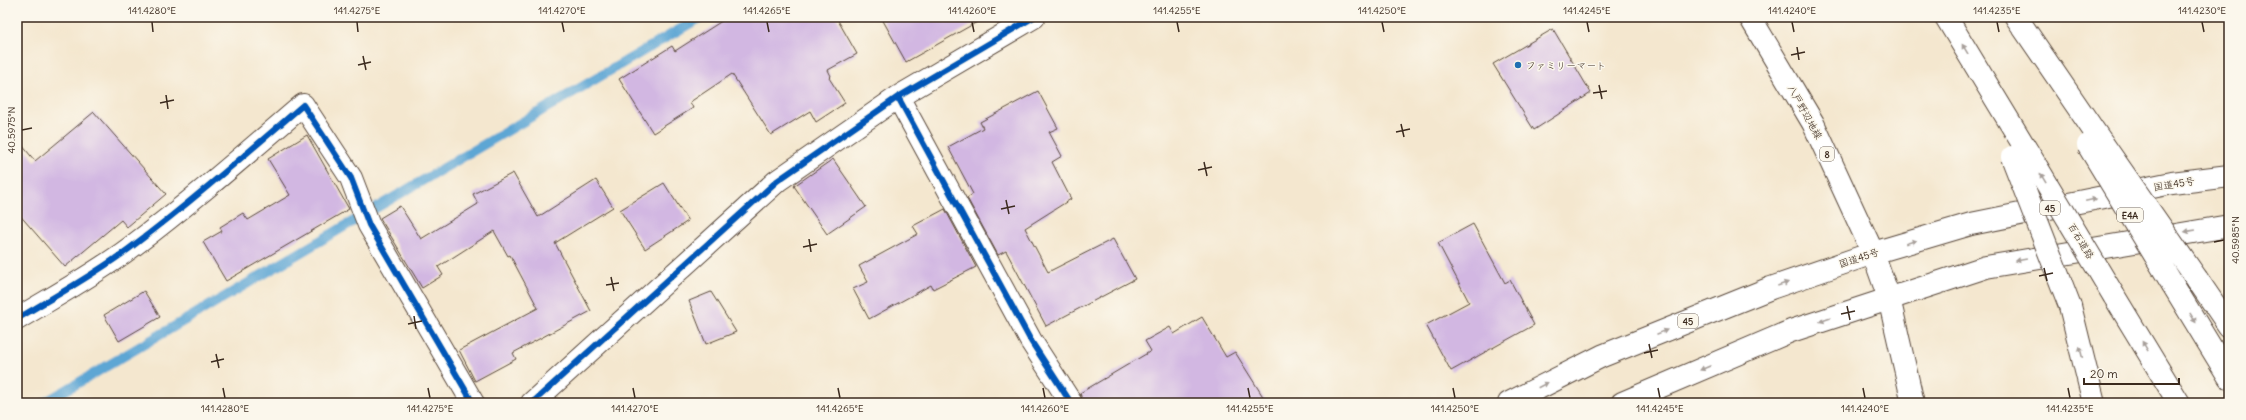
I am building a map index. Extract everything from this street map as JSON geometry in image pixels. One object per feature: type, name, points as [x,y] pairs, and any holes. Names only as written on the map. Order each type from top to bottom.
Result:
[{"type":"main road","points":[[532,403],[777,180],[898,97],[1034,17]]},
{"type":"main road","name":"八戸野辺地線","points":[[1750,17],[1813,123],[1873,253],[1889,298],[1913,403]]},
{"type":"main road","name":"百石道路","points":[[1946,17],[1980,73],[2021,156],[2114,296],[2179,403]]},
{"type":"main road","name":"E4A","points":[[2009,17],[2095,144],[2173,285],[2229,376]]},
{"type":"main road","points":[[2016,17],[2095,144],[2197,280],[2229,326]]},
{"type":"main road","points":[[898,97],[1031,341],[1071,403]]},
{"type":"main road","points":[[17,319],[84,280],[129,249],[196,197],[303,105],[351,178],[369,226],[473,403]]},
{"type":"main road","points":[[2021,156],[2070,306],[2094,403]]},
{"type":"main road","name":"国道45号","points":[[1508,403],[1602,356],[1771,288],[1873,253],[1971,224],[2172,183],[2229,176]]},
{"type":"main road","points":[[1622,403],[1791,332],[1889,298],[1986,267],[2229,226]]},
{"type":"building","points":[[728,17],[836,17],[857,54],[828,70],[831,76],[829,78],[845,103],[816,122],[810,111],[771,135],[732,74],[690,102],[693,108],[653,133],[619,79],[672,46],[675,51]]},
{"type":"building","points":[[881,17],[986,17],[906,62]]},
{"type":"building","points":[[1553,29],[1591,93],[1534,130],[1493,64]]},
{"type":"building","points":[[1038,91],[1058,128],[1049,132],[1062,156],[1052,162],[1071,199],[1025,228],[1048,272],[1113,239],[1135,279],[1046,326],[1006,251],[998,255],[967,198],[973,194],[948,147],[983,128],[980,122]]},
{"type":"building","points":[[94,112],[166,194],[127,227],[121,220],[65,267],[17,212],[17,139],[35,161]]},
{"type":"building","points":[[307,135],[349,209],[226,281],[203,242],[222,231],[220,227],[243,213],[248,220],[290,195],[268,159]]},
{"type":"building","points":[[833,159],[866,207],[827,234],[794,186]]},
{"type":"building","points":[[513,173],[538,217],[596,180],[613,207],[555,243],[591,311],[513,353],[516,359],[475,381],[459,350],[538,308],[510,255],[508,256],[494,231],[438,267],[443,275],[422,288],[380,218],[400,206],[421,239],[478,204],[473,194]]},
{"type":"building","points":[[664,183],[688,221],[645,249],[620,210]]},
{"type":"building","points":[[945,209],[976,267],[933,289],[931,285],[869,319],[853,289],[868,282],[859,266],[918,234],[913,226]]},
{"type":"building","points":[[1473,224],[1505,283],[1510,280],[1534,325],[1451,371],[1426,325],[1469,302],[1438,243]]},
{"type":"building","points":[[144,291],[160,317],[119,341],[104,315]]},
{"type":"building","points":[[711,292],[736,332],[706,344],[689,301]]},
{"type":"building","points":[[1202,317],[1226,357],[1235,352],[1267,403],[1083,403],[1080,393],[1151,351],[1145,341],[1170,327],[1174,334]]},
{"type":"waterway","points":[[44,403],[701,17]]},
{"type":"cycle path","points":[[532,403],[777,181],[898,97],[1034,17]]},
{"type":"cycle path","points":[[898,97],[1031,341],[1071,403]]},
{"type":"cycle path","points":[[17,319],[88,276],[130,248],[196,196],[303,105],[351,178],[369,225],[473,403]]},
{"type":"place","name":"ファミリーマート","points":[[1518,65]]}]
